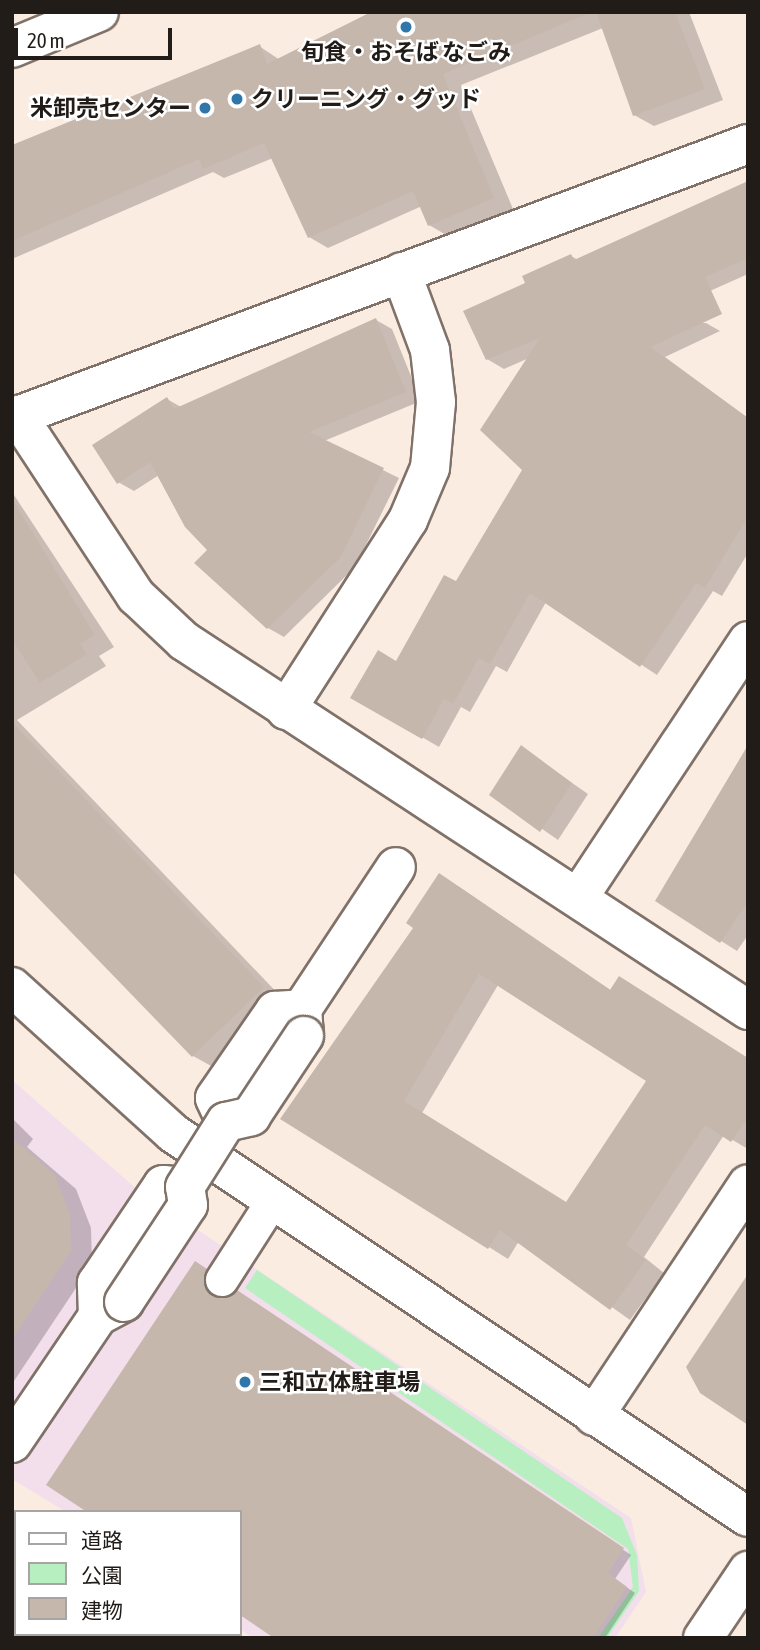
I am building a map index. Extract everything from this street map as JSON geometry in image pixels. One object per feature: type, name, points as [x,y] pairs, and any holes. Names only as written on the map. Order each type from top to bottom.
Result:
[{"type":"street","points":[[12,48],[99,12]]},
{"type":"street","points":[[748,144],[15,416],[136,596],[184,641],[748,1010]]},
{"type":"street","points":[[286,710],[408,520],[430,468],[436,402],[430,350],[401,272]]},
{"type":"street","points":[[578,898],[748,641]]},
{"type":"street","points":[[12,1443],[106,1301],[188,1206],[185,1187],[226,1122],[251,1116],[294,1018],[396,867]]},
{"type":"street","points":[[12,987],[173,1133],[272,1202],[748,1517]]},
{"type":"street","points":[[594,1416],[748,1184]]},
{"type":"street","points":[[703,1638],[748,1571]]},
{"type":"lane","points":[[222,1280],[272,1202]]},
{"type":"shaded area","name":"三和立体駐車場","points":[[12,1080],[139,1191],[631,1518],[646,1592],[615,1638],[253,1638],[242,1630],[242,1510],[63,1510],[12,1479]]},
{"type":"green space","points":[[257,1270],[622,1518],[637,1555],[639,1591],[607,1638],[598,1638],[633,1587],[628,1549],[245,1288]]},
{"type":"building","points":[[371,12],[592,12],[443,74],[494,198],[428,226],[413,191],[308,238],[264,143],[203,169],[199,159],[12,241],[12,145],[260,44],[267,64]]},
{"type":"building","points":[[596,12],[675,12],[705,89],[633,116]]},
{"type":"building","points":[[748,181],[748,258],[705,277],[722,314],[650,347],[748,418],[748,516],[705,588],[696,583],[640,667],[530,593],[490,664],[479,658],[453,704],[444,699],[422,739],[350,698],[378,650],[396,661],[444,575],[456,581],[522,470],[480,430],[540,338],[486,360],[463,311],[525,283],[522,276],[571,254],[574,260]]},
{"type":"building","points":[[376,318],[406,392],[309,432],[384,468],[340,558],[267,629],[194,563],[207,550],[185,527],[150,462],[117,484],[92,445],[167,397],[174,409]]},
{"type":"building","points":[[12,499],[95,635],[80,644],[87,654],[40,683],[12,639]]},
{"type":"building","points":[[12,722],[264,987],[192,1057],[12,871]]},
{"type":"building","points":[[521,745],[572,783],[540,832],[489,795]]},
{"type":"building","points":[[748,745],[748,901],[720,943],[655,901]]},
{"type":"building","points":[[439,873],[610,990],[619,976],[748,1058],[748,1117],[731,1142],[705,1125],[626,1245],[646,1260],[610,1310],[500,1230],[488,1249],[280,1119],[413,928],[406,923]],"holes":[[[479,974],[646,1081],[566,1202],[404,1101]]]},
{"type":"building","points":[[12,1138],[54,1174],[70,1215],[71,1251],[12,1339]]},
{"type":"building","name":"三和立体駐車場","points":[[195,1261],[207,1269],[204,1280],[212,1295],[222,1298],[237,1290],[624,1548],[608,1573],[627,1587],[593,1638],[274,1638],[242,1616],[242,1510],[84,1510],[46,1485]]},
{"type":"building","points":[[748,1274],[748,1425],[700,1393],[686,1367]]},
{"type":"place","name":"旬食・おそば なごみ","points":[[406,27]]},
{"type":"place","name":"クリーニング・グッド","points":[[237,99]]},
{"type":"place","name":"米卸売センター","points":[[205,108]]},
{"type":"place","name":"三和立体駐車場","points":[[245,1382]]}]
